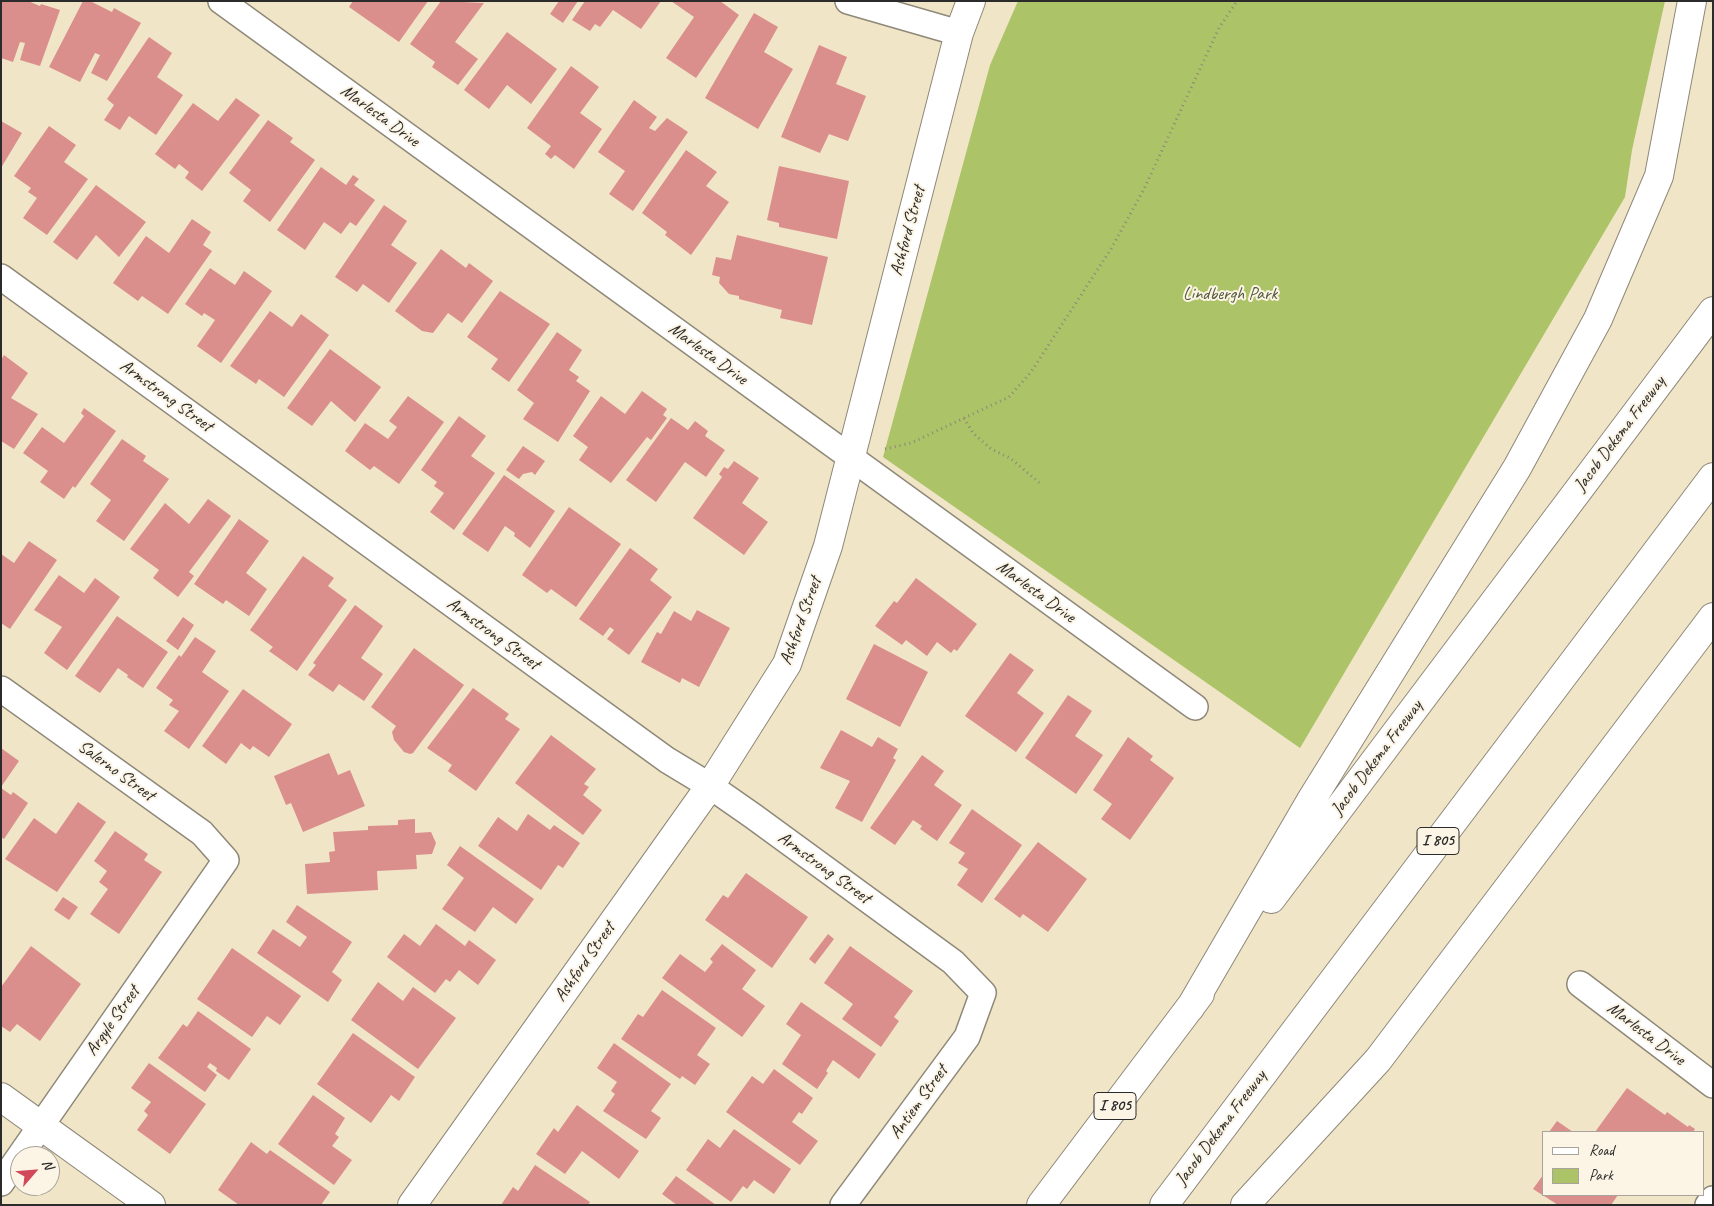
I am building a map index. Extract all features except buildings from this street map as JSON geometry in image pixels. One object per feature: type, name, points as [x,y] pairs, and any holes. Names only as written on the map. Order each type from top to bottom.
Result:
[{"type":"main road","name":"Ashford Street","points":[[412,1205],[710,786],[787,664],[828,546],[959,33],[971,1]]},
{"type":"main road","points":[[1190,1008],[1310,802],[1516,468],[1598,319],[1659,176],[1692,1]]},
{"type":"main road","points":[[1691,339],[1713,304]]},
{"type":"main road","name":"Jacob Dekema Freeway","points":[[1041,1205],[1713,311]]},
{"type":"main road","name":"Jacob Dekema Freeway","points":[[1164,1205],[1713,476]]},
{"type":"main road","points":[[1245,1205],[1378,1060],[1713,617]]},
{"type":"main road","points":[[1,1097],[151,1205]]},
{"type":"street","name":"Marlesta Drive","points":[[221,1],[1195,707]]},
{"type":"street","points":[[848,1],[959,33]]},
{"type":"street","name":"Armstrong Street","points":[[1,277],[667,760],[710,786],[953,962],[983,993]]},
{"type":"street","name":"Salerno Street","points":[[1,689],[202,833],[226,860]]},
{"type":"street","name":"Argyle Street","points":[[1,1182],[226,860]]},
{"type":"street","name":"Marlesta Drive","points":[[1580,984],[1713,1085]]},
{"type":"street","name":"Antiem Street","points":[[843,1205],[967,1037],[983,993]]},
{"type":"street","points":[[1708,1205],[1713,1198]]},
{"type":"path","points":[[850,456],[911,443],[1010,396],[1031,372],[1106,258],[1144,189],[1219,28],[1237,1]]},
{"type":"path","points":[[964,418],[973,433],[991,449],[1010,458],[1041,484]]},
{"type":"green space","name":"Lindbergh Park","points":[[1018,1],[1665,1],[1632,150],[1625,197],[1300,748],[883,457],[990,65]]}]
